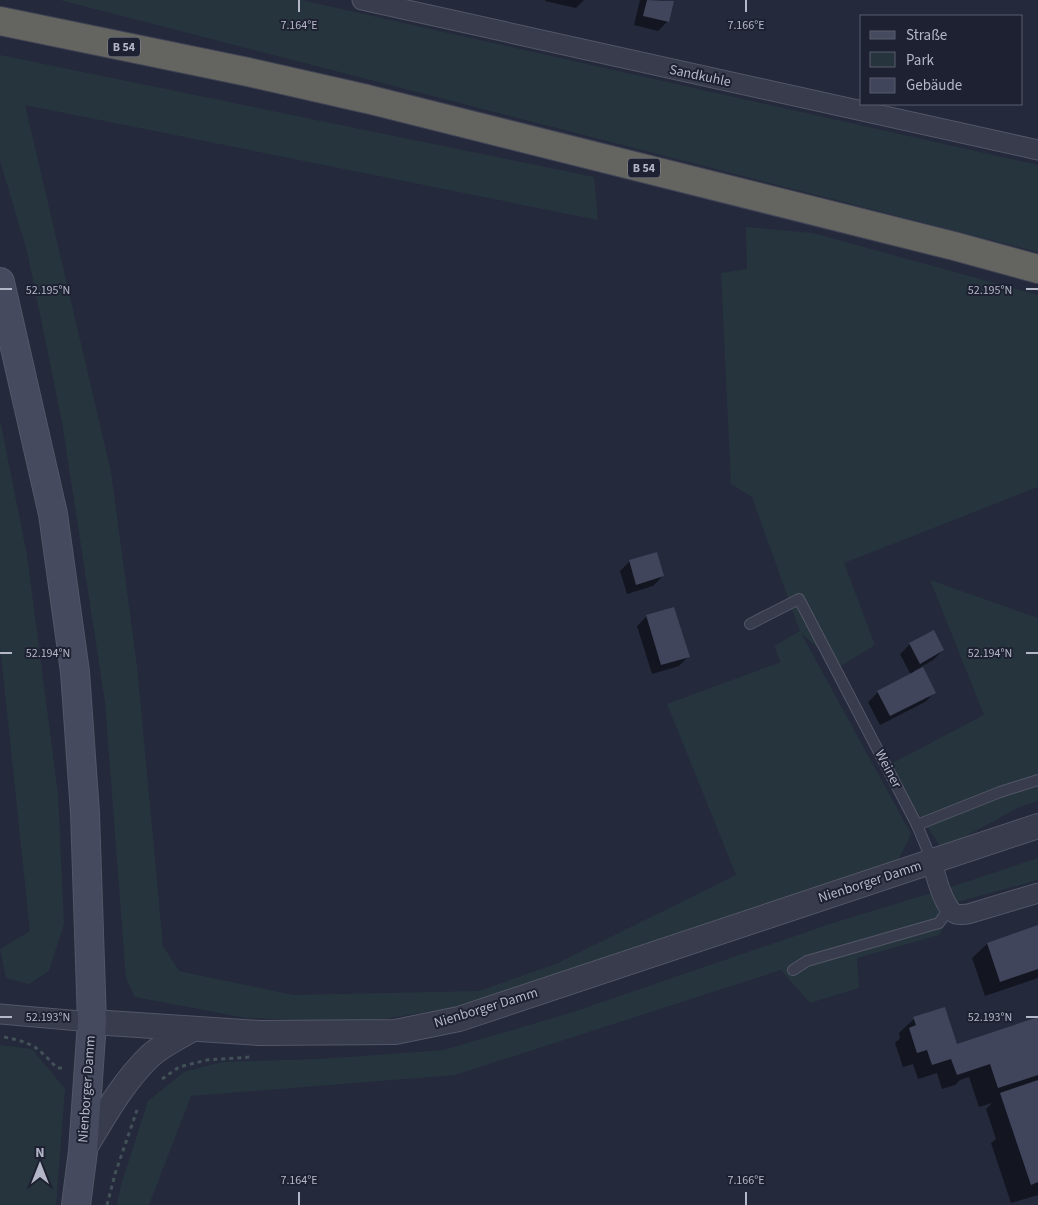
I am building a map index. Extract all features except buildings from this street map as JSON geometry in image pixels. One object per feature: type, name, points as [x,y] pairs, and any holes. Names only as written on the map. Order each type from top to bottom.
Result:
[{"type":"highway","name":"B 54","points":[[0,21],[248,72],[367,99],[954,246],[1038,269]]},
{"type":"main road","points":[[0,282],[53,514],[74,672],[86,813],[92,1022]]},
{"type":"main road","name":"Nienborger Damm","points":[[76,1205],[83,1151],[92,1022]]},
{"type":"street","name":"Sandkuhle","points":[[362,0],[1038,150]]},
{"type":"street","name":"Nienborger Damm","points":[[92,1022],[260,1033],[395,1032],[459,1019],[1038,826]]},
{"type":"street","name":"Weiner","points":[[932,861],[949,910]]},
{"type":"street","points":[[949,910],[957,914],[968,914],[1038,893]]},
{"type":"street","points":[[0,1014],[92,1022]]},
{"type":"street","points":[[83,1151],[132,1075],[152,1055],[193,1029]]},
{"type":"lane","name":"Weiner","points":[[750,624],[798,599],[916,825],[932,861]]},
{"type":"lane","points":[[916,825],[1000,792],[1038,780]]},
{"type":"lane","points":[[793,970],[807,962],[939,922],[949,910]]},
{"type":"green space","points":[[60,0],[301,0],[1038,165],[1038,252]]},
{"type":"green space","points":[[0,55],[594,177],[598,220],[25,105],[111,472],[137,666],[163,946],[179,971],[293,995],[479,991],[558,963],[736,875],[667,704],[781,662],[774,646],[800,631],[752,497],[731,484],[721,273],[747,269],[746,227],[813,233],[1038,295],[1038,487],[844,563],[875,645],[839,667],[801,633],[911,834],[899,859],[470,1005],[366,1022],[246,1018],[135,997],[126,978],[105,702],[62,422],[27,251],[0,161]]},
{"type":"green space","points":[[0,420],[27,555],[58,794],[64,924],[49,971],[29,984],[6,978],[0,949],[30,931],[0,645]]},
{"type":"green space","points":[[930,580],[1038,618],[1038,801],[1020,807],[942,849],[887,766],[984,715]]},
{"type":"green space","points":[[1038,858],[1038,880],[957,902],[939,935],[857,958],[859,988],[810,1003],[781,970],[455,1075],[191,1096],[149,1205],[117,1205],[121,1185],[148,1101],[184,1072],[222,1062],[320,1059],[444,1050],[573,1012],[830,924]]},
{"type":"green space","points":[[0,1045],[32,1049],[65,1089],[56,1205],[0,1205]]}]
